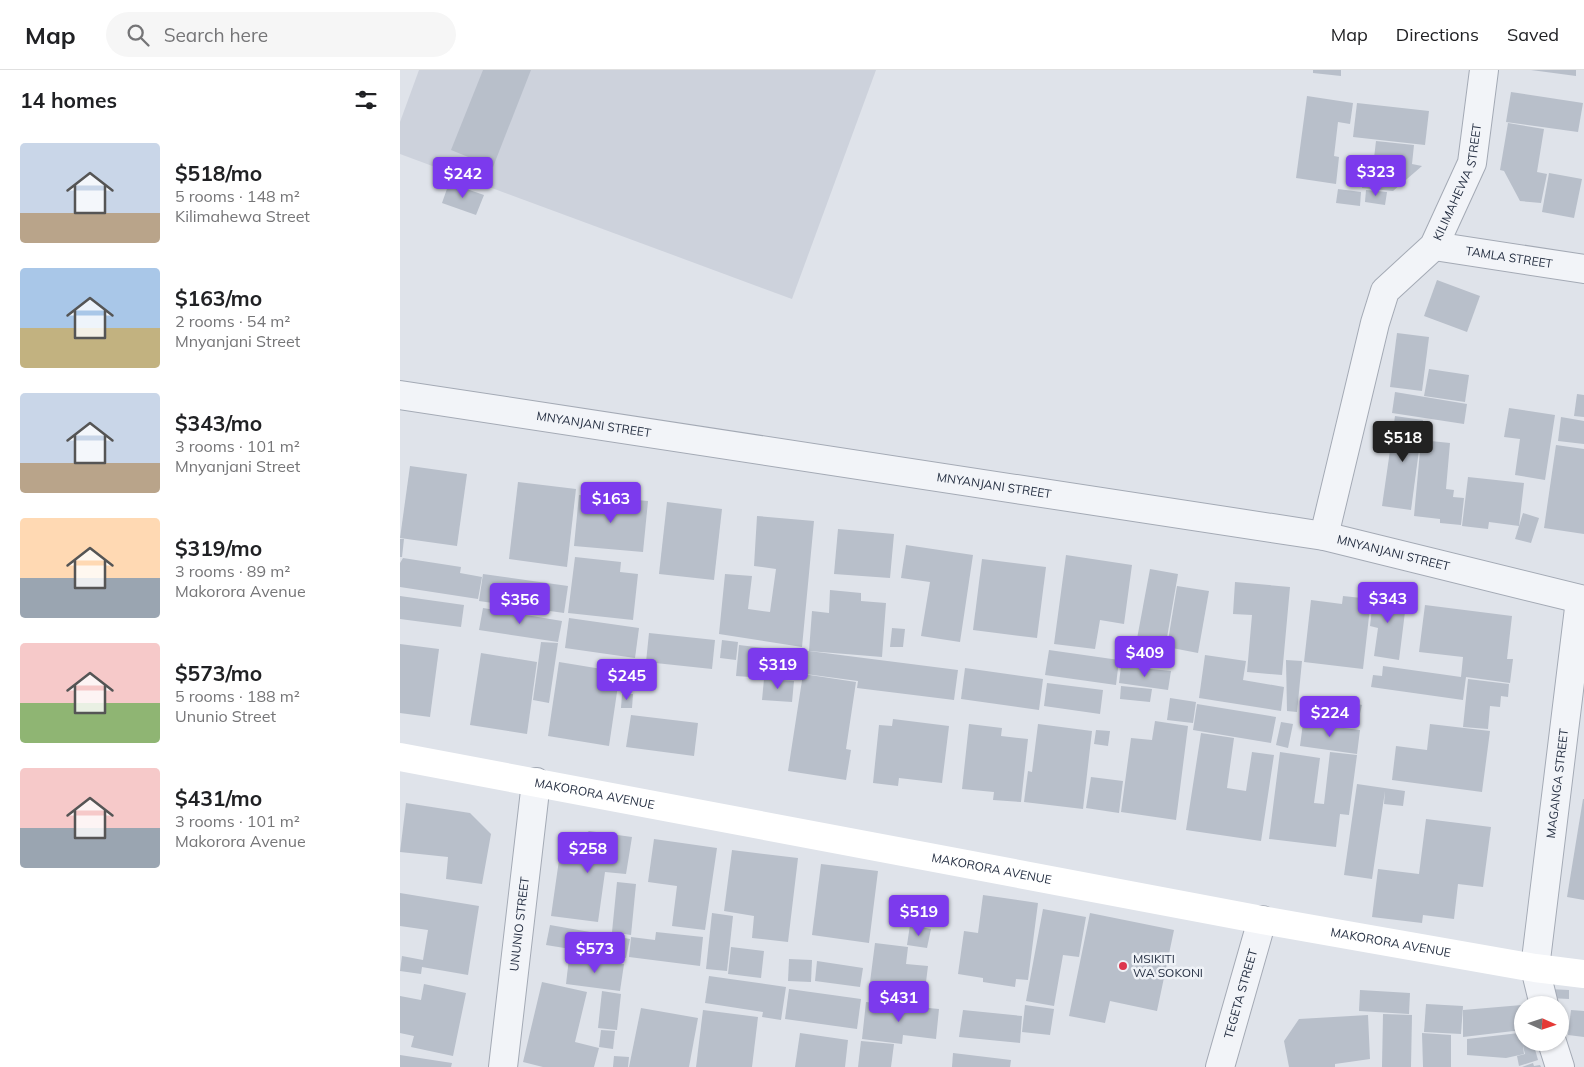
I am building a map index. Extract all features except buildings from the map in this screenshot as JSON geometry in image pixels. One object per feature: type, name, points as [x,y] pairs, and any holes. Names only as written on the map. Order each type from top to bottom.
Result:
[{"type":"street","name":"KILIMAHEWA STREET","points":[[1324,536],[1375,323],[1385,291],[1434,246],[1472,163],[1484,70]]},
{"type":"street","name":"TAMLA STREET","points":[[1434,246],[1584,269]]},
{"type":"street","name":"MNYANJANI STREET","points":[[400,394],[1324,536],[1582,600]]},
{"type":"street","name":"MAGANGA STREET","points":[[1542,996],[1536,968],[1582,600]]},
{"type":"street","name":"MAKORORA AVENUE","points":[[400,757],[1262,920],[1536,968],[1584,974]]},
{"type":"street","name":"UNUNIO STREET","points":[[503,1067],[536,782]]},
{"type":"street","name":"TEGETA STREET","points":[[1220,1067],[1262,920]]},
{"type":"street","points":[[1555,1051],[1560,1067]]},
{"type":"shaded area","points":[[419,70],[876,70],[792,299],[400,154],[400,122]]},
{"type":"place","name":"MSIKITI WA SOKONI","points":[[1123,966]]}]
